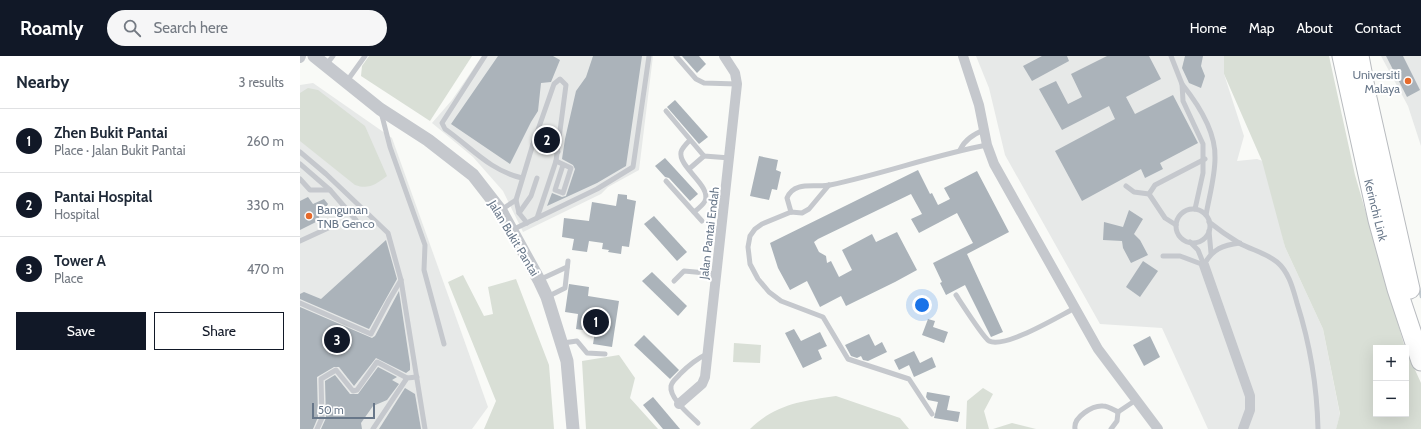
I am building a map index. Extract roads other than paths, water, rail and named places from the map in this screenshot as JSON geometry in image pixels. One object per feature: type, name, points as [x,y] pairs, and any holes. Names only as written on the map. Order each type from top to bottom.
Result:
[{"type":"highway","name":"Kerinchi Link","points":[[1342,56],[1378,220],[1397,289],[1421,361]]},
{"type":"highway","name":"Kerinchi Link","points":[[1359,56],[1366,98],[1421,340]]},
{"type":"street","name":"Jalan Pantai Endah","points":[[679,404],[704,381],[708,353],[731,158],[737,84],[735,74],[724,56]]},
{"type":"street","points":[[963,56],[979,105],[987,145],[994,164],[1098,349],[1158,429]]},
{"type":"street","name":"Jalan Bukit Pantai","points":[[321,58],[380,109],[428,140],[473,175],[500,211],[539,280],[562,343],[567,361],[573,429]]},
{"type":"street","points":[[1204,264],[1250,396],[1250,410],[1243,429]]},
{"type":"lane","points":[[347,82],[365,56]]},
{"type":"lane","points":[[485,56],[443,118],[442,123],[445,129],[495,168],[507,175],[522,178]]},
{"type":"lane","points":[[512,230],[597,189],[633,167],[649,56]]},
{"type":"lane","points":[[676,56],[696,79],[704,83],[737,84]]},
{"type":"lane","points":[[1170,56],[1182,84],[1193,98],[1214,142],[1214,166],[1206,215],[1209,222],[1211,253]]},
{"type":"lane","points":[[527,223],[519,213],[516,200],[533,144],[554,84],[560,79],[566,85],[558,152],[537,218]]},
{"type":"lane","points":[[1182,84],[1183,100],[1203,144],[1204,166],[1195,209]]},
{"type":"lane","points":[[380,109],[390,147],[426,245],[424,270],[444,344]]},
{"type":"lane","points":[[666,111],[704,156],[731,158]]},
{"type":"lane","points":[[960,150],[963,143],[974,134],[985,129]]},
{"type":"lane","points":[[690,140],[681,153],[682,159],[704,190],[706,196],[704,202],[694,212]]},
{"type":"lane","points":[[533,144],[558,152]]},
{"type":"lane","points":[[791,212],[787,198],[792,190],[805,185],[829,185],[960,150],[987,145]]},
{"type":"lane","points":[[300,152],[385,228],[388,233],[401,280],[425,429]]},
{"type":"lane","points":[[689,169],[704,156]]},
{"type":"lane","points":[[1149,194],[1155,184],[1204,159]]},
{"type":"lane","points":[[556,161],[571,168],[564,193],[555,190],[563,165]]},
{"type":"lane","points":[[300,164],[330,190],[356,220]]},
{"type":"lane","points":[[1204,166],[1214,166]]},
{"type":"lane","points":[[519,213],[531,196],[537,178]]},
{"type":"lane","points":[[300,179],[310,190],[330,190]]},
{"type":"lane","points":[[666,181],[702,221]]},
{"type":"lane","points":[[829,185],[809,209],[802,213],[791,212],[762,224],[755,229],[750,236],[748,247],[750,264],[758,279],[769,292],[781,301],[823,317],[848,359],[909,379],[932,414]]},
{"type":"lane","points":[[1126,186],[1134,192],[1149,194],[1165,218],[1176,225]]},
{"type":"lane","points":[[500,211],[516,200]]},
{"type":"lane","points":[[1204,264],[1198,250],[1190,242],[1178,235],[1176,225],[1177,220],[1184,212],[1195,209],[1206,215]]},
{"type":"lane","points":[[1209,222],[1240,243],[1270,257],[1279,263],[1292,285],[1313,364],[1318,429]]},
{"type":"lane","points":[[300,241],[337,224]]},
{"type":"lane","points":[[1190,242],[1200,241],[1207,235],[1209,230]]},
{"type":"lane","points":[[1204,264],[1211,253],[1221,247],[1240,243]]},
{"type":"lane","points":[[1163,256],[1180,256],[1204,264]]},
{"type":"lane","points":[[546,297],[565,288],[568,261]]},
{"type":"lane","points":[[539,280],[567,267]]},
{"type":"lane","points":[[674,281],[684,271],[717,274]]},
{"type":"lane","points":[[300,303],[371,334],[401,280]]},
{"type":"lane","points":[[956,295],[987,339],[998,343],[1011,339],[1075,308]]},
{"type":"lane","points":[[562,343],[577,341],[587,353],[605,354]]},
{"type":"lane","points":[[698,422],[679,404],[671,391],[672,384],[694,360],[708,353]]},
{"type":"lane","points":[[318,429],[322,418],[321,379],[336,370],[353,391],[357,390],[377,362],[407,378],[417,377]]},
{"type":"lane","points":[[373,429],[407,378]]},
{"type":"lane","points":[[1111,429],[1117,421],[1118,412],[1136,400]]},
{"type":"lane","points":[[1075,429],[1074,424],[1078,417],[1098,407],[1106,406],[1118,412]]},
{"type":"waterway","points":[[1419,288],[1421,297]]},
{"type":"place","name":"Universiti Malaya","points":[[1408,81]]},
{"type":"place","name":"Pantai Hospital","points":[[547,140]]},
{"type":"place","name":"Bangunan TNB Genco","points":[[309,216]]},
{"type":"place","name":"Zhen Bukit Pantai","points":[[596,322]]},
{"type":"place","name":"Tower A","points":[[337,340]]}]
